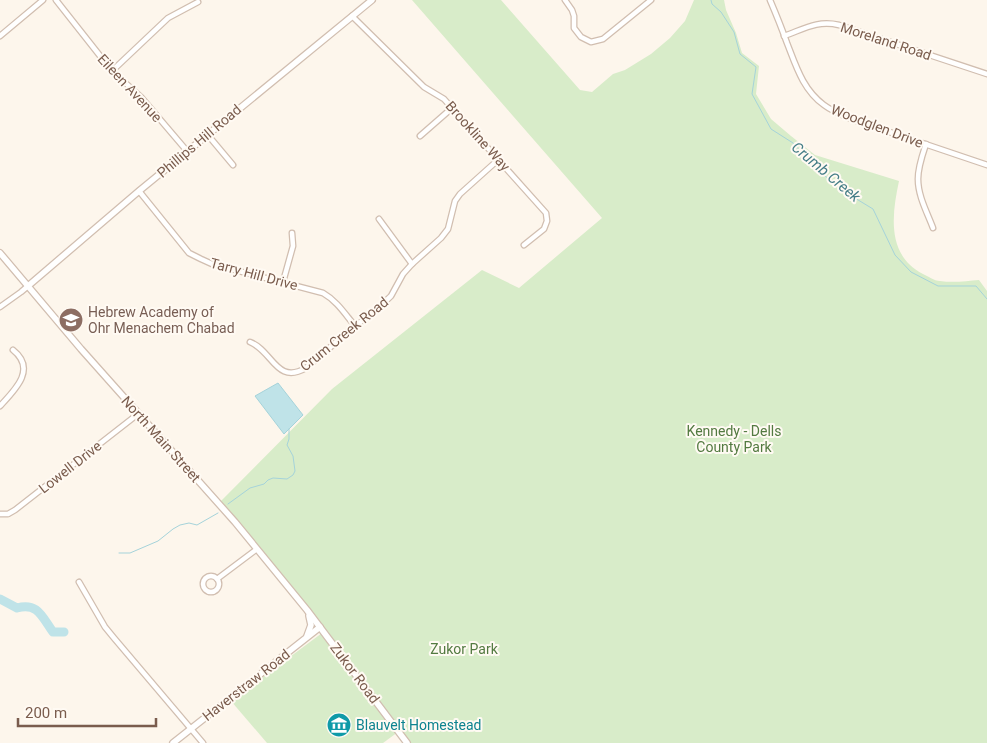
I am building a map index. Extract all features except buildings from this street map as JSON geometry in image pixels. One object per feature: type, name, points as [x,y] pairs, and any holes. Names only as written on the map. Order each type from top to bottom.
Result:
[{"type":"street","points":[[0,36],[43,0]]},
{"type":"street","name":"Eileen Avenue","points":[[56,0],[112,72],[141,97],[187,151]]},
{"type":"street","name":"Phillips Hill Road","points":[[28,286],[139,190],[372,0]]},
{"type":"street","points":[[565,0],[574,16],[574,28],[581,38],[591,42],[604,39],[651,0]]},
{"type":"street","name":"Woodglen Drive","points":[[770,0],[798,73],[805,85],[823,105],[836,113],[852,119],[987,165]]},
{"type":"street","points":[[112,72],[168,18],[198,2]]},
{"type":"street","name":"Brookline Way","points":[[352,16],[424,87],[444,99],[546,213],[547,221],[544,228],[524,245]]},
{"type":"street","name":"Moreland Road","points":[[784,36],[828,22],[987,74]]},
{"type":"street","points":[[420,136],[452,108]]},
{"type":"street","points":[[207,134],[233,164]]},
{"type":"street","points":[[926,144],[920,165],[919,193],[933,228]]},
{"type":"street","name":"Crum Creek Road","points":[[250,342],[261,348],[279,369],[292,374],[306,368],[391,296],[403,274],[448,229],[455,201],[460,194],[499,159]]},
{"type":"street","name":"Tarry Hill Drive","points":[[139,190],[189,253],[212,264],[323,293],[338,304],[355,326]]},
{"type":"street","points":[[379,219],[412,264]]},
{"type":"street","points":[[283,282],[293,246],[292,233]]},
{"type":"street","name":"North Main Street","points":[[0,253],[138,414],[235,522],[320,628]]},
{"type":"street","points":[[0,307],[28,286]]},
{"type":"street","points":[[0,406],[16,389],[23,374],[22,360],[13,350]]},
{"type":"street","name":"Lowell Drive","points":[[0,514],[8,514],[15,510],[138,414]]},
{"type":"street","points":[[217,579],[257,549]]},
{"type":"street","points":[[79,582],[105,627],[203,743]]},
{"type":"street","points":[[302,641],[311,627],[311,620],[307,610]]},
{"type":"street","name":"Haverstraw Road","points":[[174,743],[320,628]]},
{"type":"street","name":"Zukor Road","points":[[320,628],[407,743]]},
{"type":"green space","name":"Kennedy - Dells County Park","points":[[412,0],[501,0],[580,90],[592,92],[613,74],[625,70],[651,54],[670,38],[685,21],[694,0],[724,0],[742,53],[759,66],[756,94],[771,119],[815,155],[899,181],[894,233],[897,245],[911,266],[938,281],[979,280],[987,291],[987,743],[409,743],[327,635],[221,501],[332,389],[482,270],[519,288],[602,218]]},
{"type":"green space","points":[[322,633],[398,732],[383,743],[267,743],[231,701]]},
{"type":"water","points":[[278,383],[303,415],[284,434],[255,396]]},
{"type":"waterway","name":"Crumb Creek","points":[[711,0],[712,4],[721,12],[734,32],[740,54],[756,67],[752,94],[771,129],[793,143],[820,172],[845,192],[873,209],[895,255],[911,272],[938,286],[976,286],[987,299]]},
{"type":"waterway","points":[[228,504],[250,488],[264,484],[273,478],[287,479],[293,475],[295,471],[293,456],[287,445],[289,429]]},
{"type":"waterway","points":[[119,553],[130,553],[158,541],[180,525],[189,523],[197,525],[218,513]]},
{"type":"waterway","points":[[0,599],[17,608],[30,607],[35,609],[53,632],[64,632]]},
{"type":"place","name":"Hebrew Academy of Ohr Menachem Chabad","points":[[71,320]]},
{"type":"place","name":"Blauvelt Homestead","points":[[339,725]]},
{"type":"park label","name":"Zukor Park","points":[[464,649]]}]
